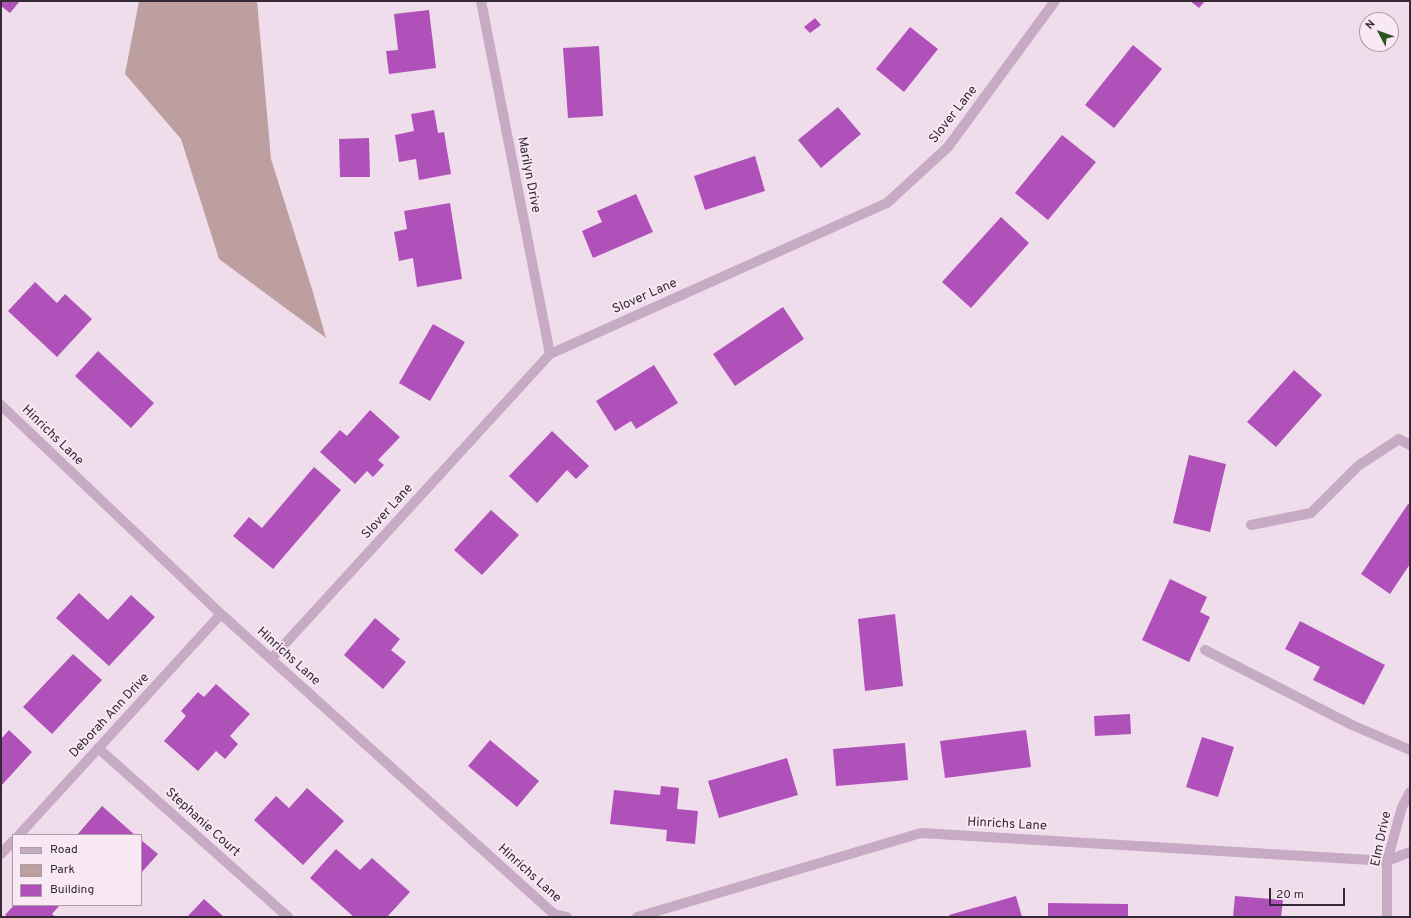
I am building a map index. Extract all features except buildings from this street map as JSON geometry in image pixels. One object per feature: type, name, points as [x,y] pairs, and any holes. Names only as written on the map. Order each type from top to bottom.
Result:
[{"type":"street","name":"Marilyn Drive","points":[[481,1],[550,354]]},
{"type":"street","name":"Slover Lane","points":[[271,660],[550,354],[887,203],[948,147],[1054,1]]},
{"type":"street","name":"Hinrichs Lane","points":[[1,404],[271,660],[554,914],[567,917]]},
{"type":"street","points":[[1251,526],[1311,513],[1358,466],[1399,439],[1410,445]]},
{"type":"street","name":"Deborah Ann Drive","points":[[20,834],[221,614]]},
{"type":"street","points":[[1205,650],[1352,725],[1410,750]]},
{"type":"street","name":"Stephanie Court","points":[[98,748],[288,917]]},
{"type":"street","name":"Elm Drive","points":[[1387,917],[1387,861],[1402,807],[1410,792]]},
{"type":"street","name":"Hinrichs Lane","points":[[637,917],[921,834],[1387,861]]},
{"type":"street","points":[[1,854],[12,842]]},
{"type":"street","points":[[1387,861],[1410,852]]},
{"type":"green space","points":[[139,1],[257,1],[271,159],[326,338],[219,259],[181,139],[125,74]]}]
